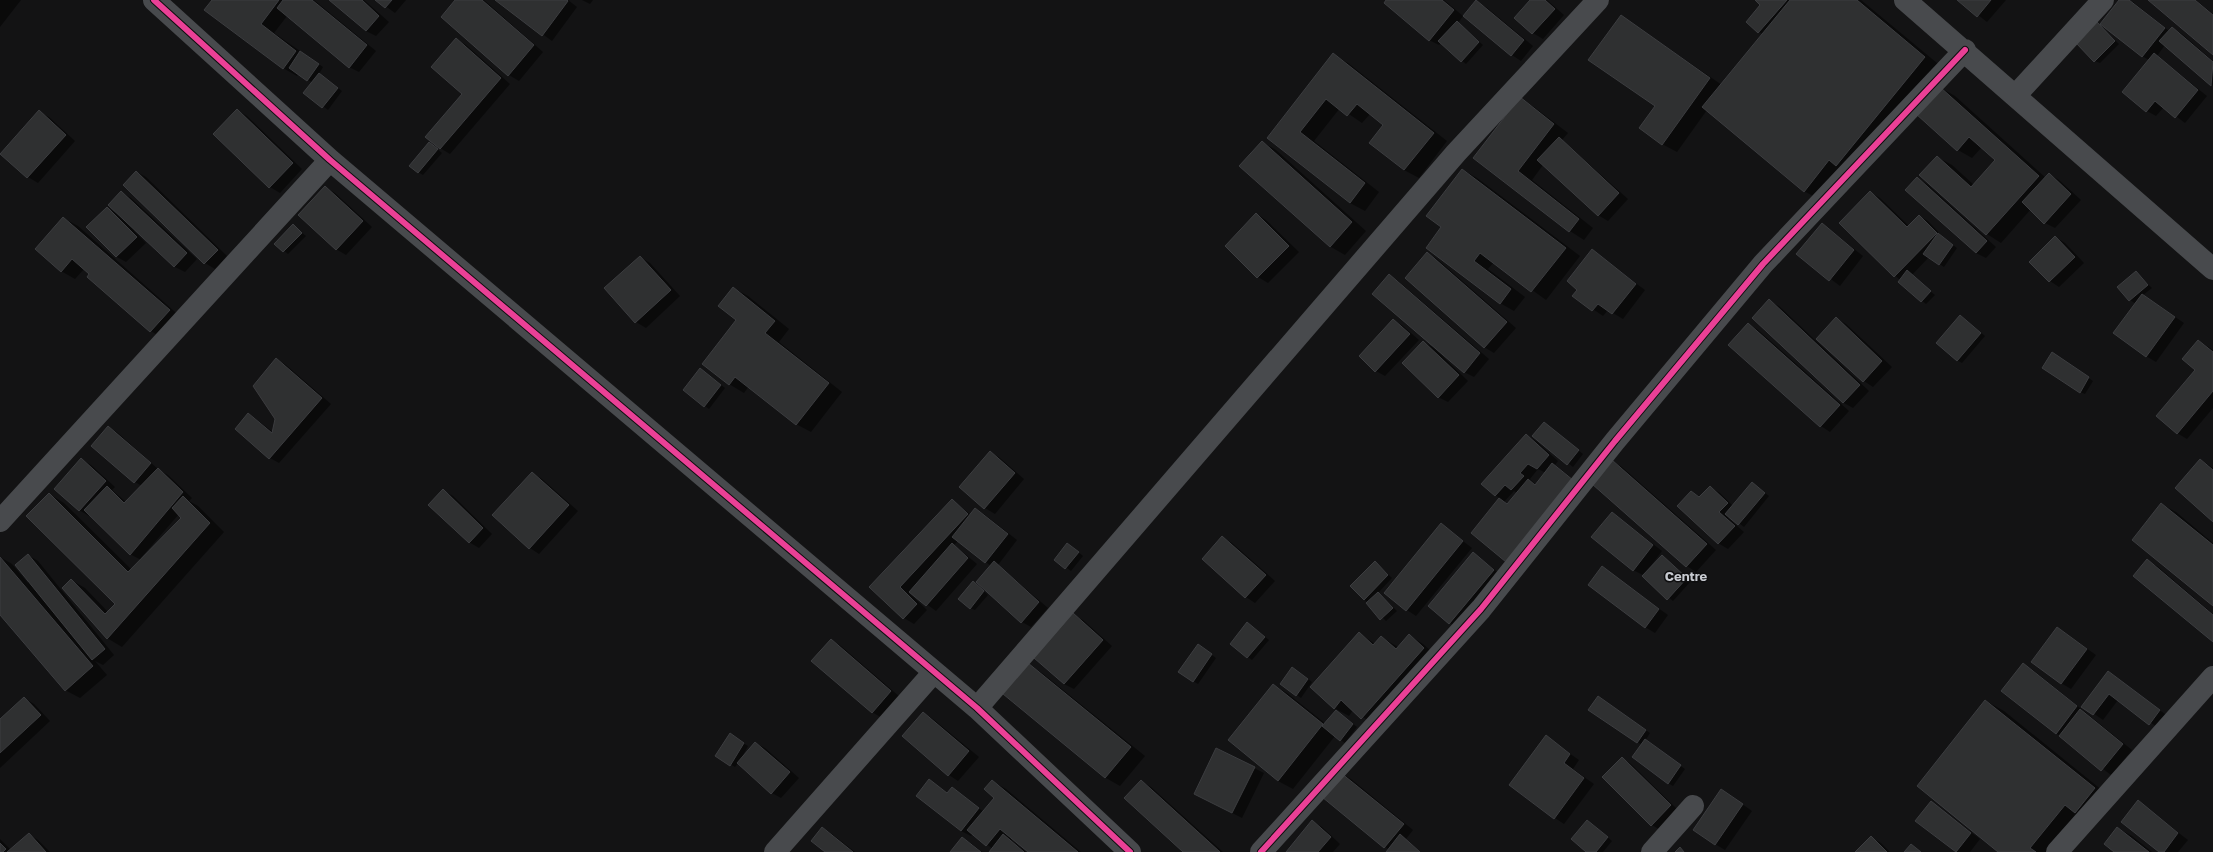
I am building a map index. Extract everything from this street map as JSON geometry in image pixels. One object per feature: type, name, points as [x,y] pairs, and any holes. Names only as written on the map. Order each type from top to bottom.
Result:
[{"type":"street","points":[[154,0],[330,160],[977,708],[1130,852]]},
{"type":"street","points":[[977,708],[1456,152],[1598,0]]},
{"type":"street","points":[[1905,0],[1965,50],[2015,96],[2213,270]]},
{"type":"street","points":[[2015,96],[2103,0]]},
{"type":"street","points":[[1261,852],[1481,609],[1615,441],[1764,264],[1965,50]]},
{"type":"street","points":[[0,521],[330,160]]},
{"type":"street","points":[[775,852],[934,672]]},
{"type":"street","points":[[2057,852],[2213,677]]},
{"type":"street","points":[[1652,852],[1693,806]]},
{"type":"building","points":[[212,0],[279,0],[261,24],[296,51],[283,69],[204,10]]},
{"type":"building","points":[[283,0],[312,0],[367,45],[349,68],[277,8]]},
{"type":"building","points":[[329,0],[362,0],[379,16],[366,31]]},
{"type":"building","points":[[375,0],[392,0],[385,8]]},
{"type":"building","points":[[455,0],[482,0],[534,45],[508,76],[441,17]]},
{"type":"building","points":[[495,0],[567,0],[568,1],[542,36]]},
{"type":"building","points":[[1386,0],[1442,0],[1454,10],[1429,41],[1384,3]]},
{"type":"building","points":[[1476,0],[1524,40],[1511,56],[1463,16]]},
{"type":"building","points":[[1530,0],[1545,0],[1555,9],[1532,34],[1514,18]]},
{"type":"building","points":[[1755,0],[1787,0],[1758,33],[1746,22],[1760,5]]},
{"type":"building","points":[[1790,0],[1857,0],[1925,57],[1836,166],[1829,160],[1804,192],[1702,107]]},
{"type":"building","points":[[1957,0],[1991,0],[1977,17]]},
{"type":"building","points":[[2119,0],[2129,0],[2165,28],[2142,57],[2100,24]]},
{"type":"building","points":[[2148,0],[2195,0],[2213,15],[2213,55]]},
{"type":"building","points":[[1621,15],[1710,78],[1662,145],[1639,128],[1655,106],[1588,60]]},
{"type":"building","points":[[1457,21],[1479,42],[1461,62],[1438,41]]},
{"type":"building","points":[[2097,22],[2115,41],[2094,62],[2076,43]]},
{"type":"building","points":[[2172,27],[2213,62],[2211,86],[2159,41]]},
{"type":"building","points":[[456,38],[501,78],[440,149],[425,137],[462,94],[431,67]]},
{"type":"building","points":[[300,51],[319,64],[307,81],[289,68]]},
{"type":"building","points":[[1333,53],[1434,133],[1404,170],[1369,143],[1383,125],[1357,104],[1347,116],[1326,99],[1300,132],[1365,183],[1350,203],[1267,138]]},
{"type":"building","points":[[2154,53],[2198,90],[2175,118],[2155,101],[2146,112],[2122,92]]},
{"type":"building","points":[[319,73],[338,88],[322,108],[303,93]]},
{"type":"building","points":[[1940,87],[2039,176],[1986,235],[1919,175],[1937,156],[1971,187],[1995,160],[1969,137],[1957,151],[1916,114]]},
{"type":"building","points":[[1520,97],[1554,124],[1518,171],[1579,219],[1569,232],[1473,158]]},
{"type":"building","points":[[237,109],[293,163],[269,188],[213,134]]},
{"type":"building","points":[[39,110],[66,135],[27,178],[0,154]]},
{"type":"building","points":[[1559,137],[1619,193],[1598,216],[1537,160]]},
{"type":"building","points":[[1262,141],[1352,222],[1330,247],[1239,166]]},
{"type":"building","points":[[429,142],[438,149],[418,173],[409,166]]},
{"type":"building","points":[[1462,169],[1566,248],[1531,292],[1480,253],[1474,261],[1511,289],[1500,304],[1426,248],[1441,227],[1426,216]]},
{"type":"building","points":[[136,171],[218,250],[204,264],[123,185]]},
{"type":"building","points":[[2049,173],[2071,194],[2044,224],[2022,202]]},
{"type":"building","points":[[1917,177],[1987,241],[1976,253],[1905,190]]},
{"type":"building","points":[[325,186],[363,221],[336,250],[298,215]]},
{"type":"building","points":[[121,191],[187,253],[174,267],[108,205]]},
{"type":"building","points":[[1870,191],[1907,227],[1919,215],[1937,233],[1894,277],[1839,223]]},
{"type":"building","points":[[107,207],[137,237],[116,257],[86,227]]},
{"type":"building","points":[[1256,213],[1289,246],[1257,278],[1225,246]]},
{"type":"building","points":[[63,217],[170,310],[150,332],[87,277],[89,274],[72,259],[61,272],[35,249]]},
{"type":"building","points":[[1822,223],[1854,250],[1829,281],[1796,254]]},
{"type":"building","points":[[293,224],[302,233],[283,252],[274,244]]},
{"type":"building","points":[[1938,233],[1953,245],[1939,265],[1923,254]]},
{"type":"building","points":[[2055,236],[2075,257],[2049,282],[2029,262]]},
{"type":"building","points":[[1592,249],[1636,284],[1612,314],[1598,304],[1592,311],[1572,296],[1577,290],[1567,281]]},
{"type":"building","points":[[1427,252],[1507,322],[1484,348],[1405,278]]},
{"type":"building","points":[[640,256],[671,290],[635,323],[604,288]]},
{"type":"building","points":[[1907,270],[1931,291],[1921,302],[1898,282]]},
{"type":"building","points":[[2136,271],[2148,285],[2129,301],[2117,287]]},
{"type":"building","points":[[1389,274],[1480,353],[1464,373],[1372,294]]},
{"type":"building","points":[[733,287],[775,321],[765,333],[829,383],[796,425],[735,377],[729,385],[702,364],[736,320],[718,306]]},
{"type":"building","points":[[2142,294],[2175,317],[2146,357],[2113,333]]},
{"type":"building","points":[[1769,299],[1860,385],[1843,403],[1752,318]]},
{"type":"building","points":[[1960,315],[1981,333],[1957,361],[1936,343]]},
{"type":"building","points":[[1836,317],[1882,361],[1863,382],[1816,339]]},
{"type":"building","points":[[1393,319],[1410,334],[1375,372],[1359,356]]},
{"type":"building","points":[[1748,323],[1840,405],[1820,427],[1728,345]]},
{"type":"building","points":[[2198,340],[2213,352],[2213,391],[2177,434],[2156,416],[2195,370],[2182,359]]},
{"type":"building","points":[[1423,341],[1459,375],[1438,398],[1402,363]]},
{"type":"building","points":[[2052,352],[2089,377],[2080,393],[2042,368]]},
{"type":"building","points":[[276,358],[322,398],[269,459],[235,429],[248,413],[272,433],[275,419],[253,386]]},
{"type":"building","points":[[700,368],[721,385],[704,407],[683,390]]},
{"type":"building","points":[[1544,422],[1579,450],[1567,465],[1532,436]]},
{"type":"building","points":[[108,426],[151,463],[134,483],[91,446]]},
{"type":"building","points":[[1526,434],[1549,455],[1537,469],[1528,464],[1520,473],[1524,476],[1511,490],[1505,485],[1495,496],[1481,484]]},
{"type":"building","points":[[990,451],[1015,473],[984,509],[959,487]]},
{"type":"building","points":[[81,458],[106,481],[79,511],[54,489]]},
{"type":"building","points":[[2200,459],[2213,470],[2213,522],[2175,488]]},
{"type":"building","points":[[1612,460],[1707,544],[1686,567],[1592,484]]},
{"type":"building","points":[[1552,463],[1573,480],[1506,562],[1471,533],[1499,498],[1507,504],[1528,479],[1535,485]]},
{"type":"building","points":[[158,468],[183,492],[130,555],[84,510],[107,486],[124,503]]},
{"type":"building","points":[[532,472],[569,505],[529,549],[492,515]]},
{"type":"building","points":[[1752,482],[1765,493],[1738,525],[1725,514]]},
{"type":"building","points":[[1710,486],[1728,503],[1719,512],[1735,526],[1718,544],[1677,506],[1691,491],[1699,497]]},
{"type":"building","points":[[443,489],[483,528],[469,543],[428,505]]},
{"type":"building","points":[[49,493],[128,572],[181,518],[172,508],[183,496],[210,523],[107,639],[62,588],[71,579],[105,614],[115,604],[26,516]]},
{"type":"building","points":[[952,499],[968,514],[900,587],[917,604],[903,619],[869,587]]},
{"type":"building","points":[[2161,503],[2213,545],[2213,606],[2132,540]]},
{"type":"building","points":[[975,508],[1008,534],[985,563],[952,537]]},
{"type":"building","points":[[1612,512],[1653,545],[1633,571],[1591,537]]},
{"type":"building","points":[[1441,523],[1463,541],[1406,611],[1384,593]]},
{"type":"building","points":[[1222,536],[1266,575],[1245,598],[1202,559]]},
{"type":"building","points":[[952,543],[968,558],[926,606],[909,592]]},
{"type":"building","points":[[1067,543],[1079,552],[1065,569],[1054,560]]},
{"type":"building","points":[[1473,552],[1494,570],[1449,624],[1428,606]]},
{"type":"building","points":[[28,554],[105,649],[92,660],[15,565]]},
{"type":"building","points":[[1662,555],[1687,578],[1667,600],[1642,576]]},
{"type":"building","points":[[0,557],[93,666],[65,691],[0,615]]},
{"type":"building","points":[[2147,559],[2213,615],[2213,642],[2133,576]]},
{"type":"building","points":[[994,561],[1039,602],[1021,623],[976,582]]},
{"type":"building","points":[[1375,561],[1388,575],[1364,600],[1350,586]]},
{"type":"building","points":[[1602,566],[1659,609],[1645,628],[1588,585]]},
{"type":"building","points":[[973,581],[984,591],[970,609],[958,599]]},
{"type":"building","points":[[1378,592],[1393,608],[1380,620],[1366,603]]},
{"type":"building","points":[[1073,613],[1103,640],[1064,684],[1034,658]]},
{"type":"building","points":[[1247,622],[1265,637],[1247,658],[1230,644]]},
{"type":"building","points":[[2057,627],[2087,649],[2061,684],[2031,662]]},
{"type":"building","points":[[1359,632],[1373,645],[1381,636],[1396,649],[1409,634],[1424,648],[1361,719],[1341,700],[1334,709],[1310,687]]},
{"type":"building","points":[[831,639],[891,691],[872,713],[811,661]]},
{"type":"building","points":[[1198,644],[1212,654],[1193,682],[1178,672]]},
{"type":"building","points":[[1028,663],[1131,747],[1105,778],[1003,694]]},
{"type":"building","points":[[2023,663],[2077,706],[2056,734],[2001,691]]},
{"type":"building","points":[[1292,667],[1308,679],[1296,696],[1280,684]]},
{"type":"building","points":[[2108,671],[2160,710],[2149,725],[2109,694],[2093,715],[2081,707]]},
{"type":"building","points":[[1273,684],[1323,724],[1278,781],[1228,740]]},
{"type":"building","points":[[1598,696],[1646,730],[1637,743],[1588,710]]},
{"type":"building","points":[[24,697],[41,715],[0,753],[0,719]]},
{"type":"building","points":[[1985,700],[2095,788],[2075,813],[2065,805],[2030,848],[2036,852],[1998,852],[1917,786]]},
{"type":"building","points":[[2080,709],[2123,744],[2101,771],[2059,736]]},
{"type":"building","points":[[1336,710],[1353,724],[1340,741],[1322,726]]},
{"type":"building","points":[[923,712],[969,751],[948,776],[902,736]]},
{"type":"building","points":[[730,733],[744,743],[730,766],[715,756]]},
{"type":"building","points":[[1546,735],[1570,754],[1564,763],[1584,778],[1554,819],[1509,785]]},
{"type":"building","points":[[1645,739],[1681,765],[1668,784],[1632,757]]},
{"type":"building","points":[[755,742],[790,772],[771,794],[737,763]]},
{"type":"building","points":[[1216,748],[1255,767],[1232,813],[1194,794]]},
{"type":"building","points":[[1622,757],[1671,805],[1651,826],[1602,777]]},
{"type":"building","points":[[1341,773],[1404,824],[1384,848],[1322,797]]},
{"type":"building","points":[[929,779],[947,793],[952,787],[979,808],[961,831],[916,796]]},
{"type":"building","points":[[992,780],[1078,852],[1028,852],[1000,829],[986,846],[967,830],[994,798],[984,789]]},
{"type":"building","points":[[1141,780],[1220,852],[1183,852],[1124,798]]},
{"type":"building","points":[[1721,789],[1743,804],[1715,845],[1693,830]]},
{"type":"building","points":[[2138,800],[2178,833],[2164,852],[2159,852],[2121,822]]},
{"type":"building","points":[[1931,801],[1971,833],[1956,852],[1915,821]]},
{"type":"building","points":[[1312,820],[1331,837],[1318,852],[1286,852]]},
{"type":"building","points":[[1587,820],[1608,837],[1596,852],[1586,852],[1571,839]]},
{"type":"building","points":[[822,827],[853,852],[825,852],[811,841]]},
{"type":"building","points":[[2117,827],[2149,852],[2114,852],[2104,844]]},
{"type":"building","points":[[29,833],[46,852],[7,852]]},
{"type":"building","points":[[1003,834],[1024,852],[989,852]]},
{"type":"building","points":[[1400,834],[1420,852],[1386,852]]},
{"type":"building","points":[[1871,836],[1887,852],[1855,852]]},
{"type":"building","points":[[962,837],[981,852],[950,852]]},
{"type":"building","points":[[0,843],[6,849],[3,852],[0,852]]},
{"type":"building","points":[[1911,844],[1921,852],[1904,852]]},
{"type":"building","points":[[1680,847],[1684,852],[1675,852]]},
{"type":"cycle path","points":[[154,0],[330,160],[977,708],[1130,852]]},
{"type":"cycle path","points":[[1261,852],[1481,609],[1615,441],[1763,264],[1965,50]]},
{"type":"district","name":"Centre","points":[[1686,576]]}]
